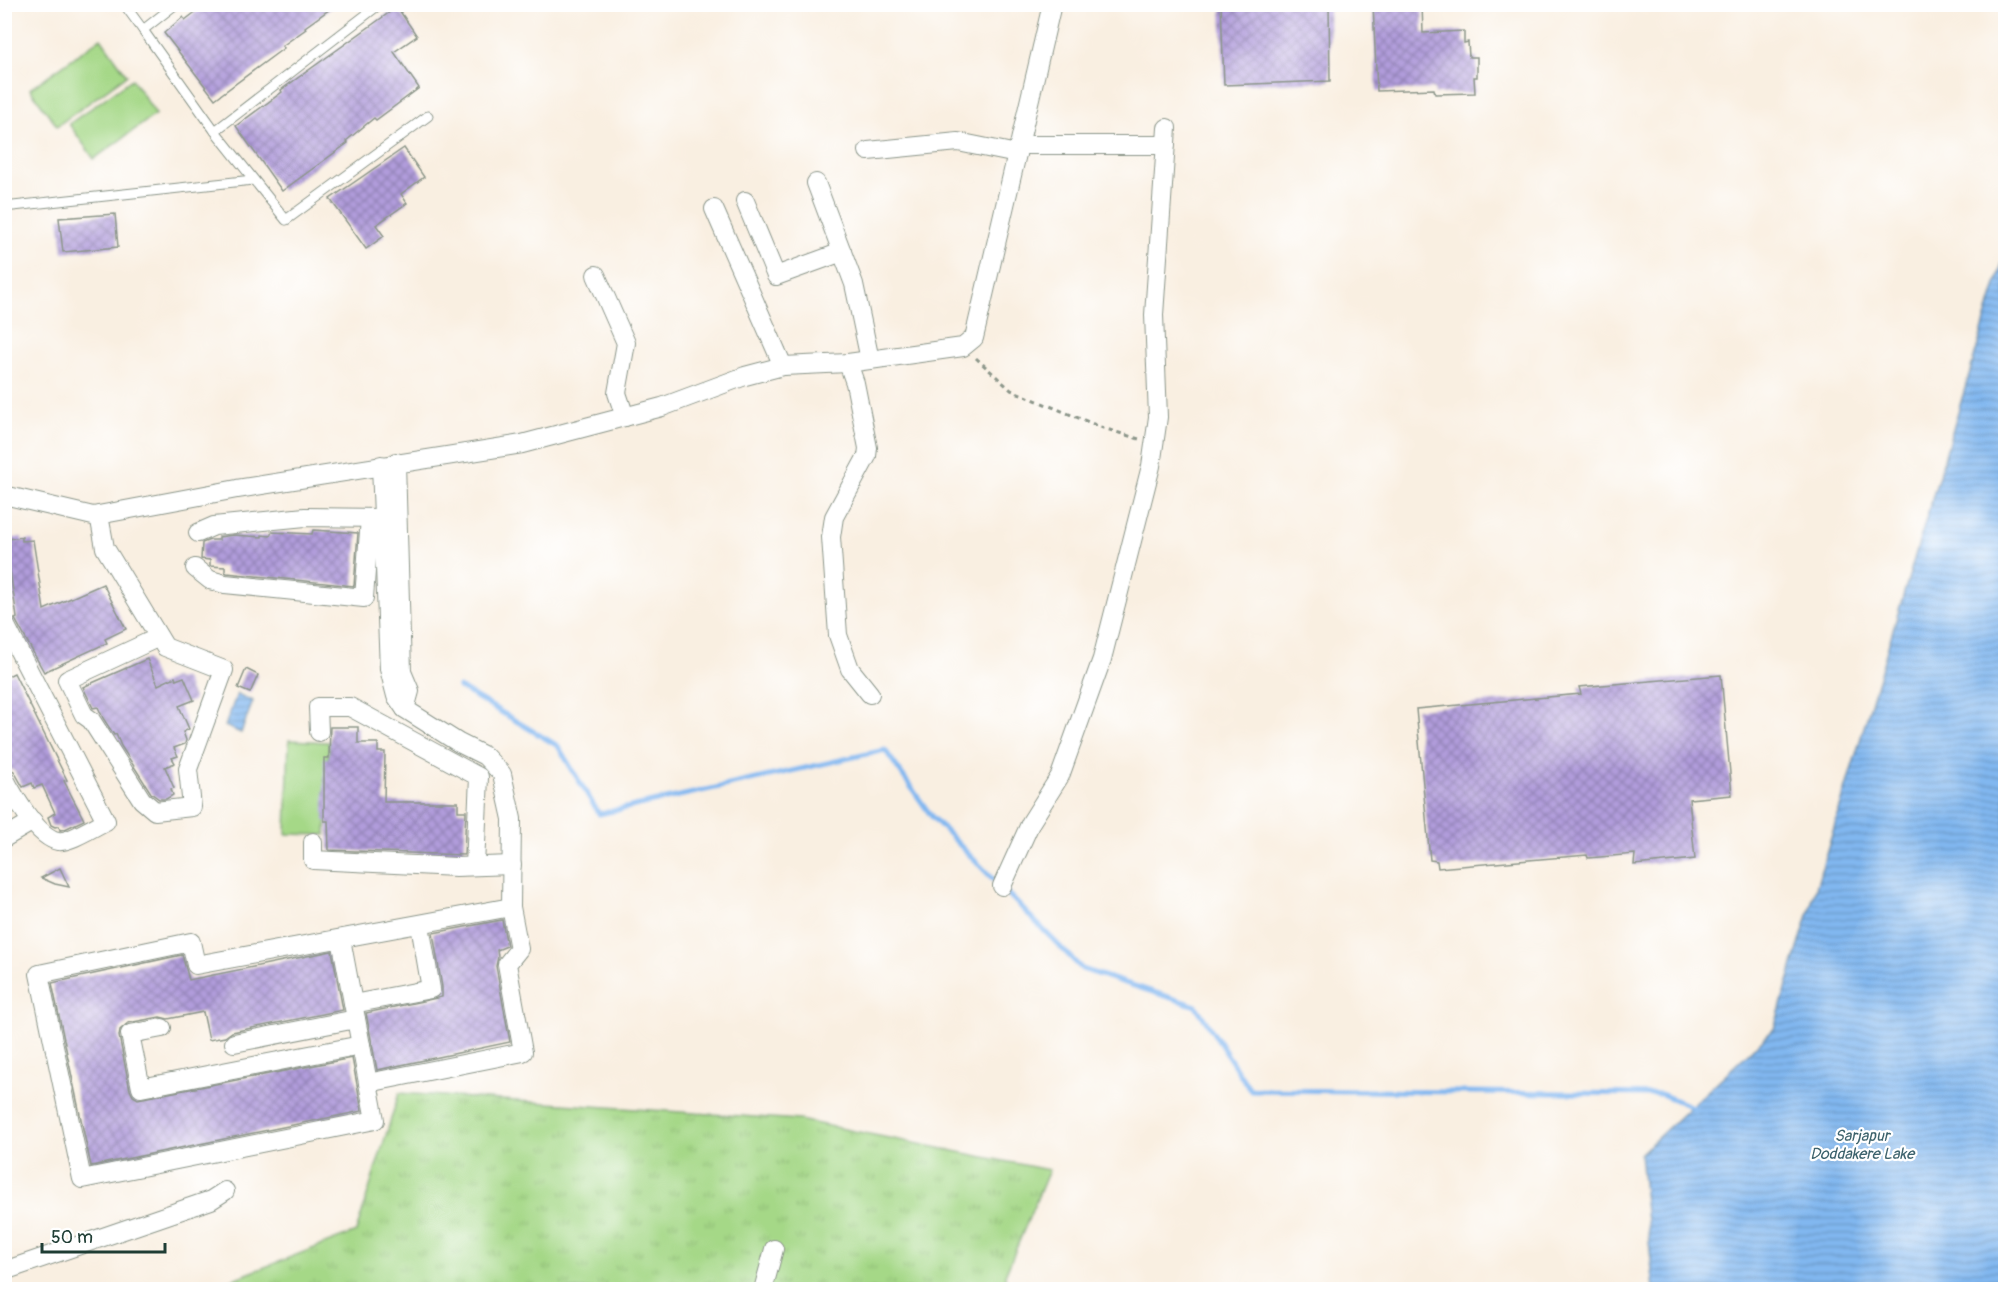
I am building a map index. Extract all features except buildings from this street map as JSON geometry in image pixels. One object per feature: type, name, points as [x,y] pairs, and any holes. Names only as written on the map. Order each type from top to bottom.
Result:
[{"type":"street","points":[[4,495],[93,516],[237,489],[522,444],[662,407],[746,376],[783,366],[848,363],[963,346],[974,338],[1052,4]]},
{"type":"street","points":[[868,151],[958,142],[1018,150],[1166,137],[1154,315],[1158,417],[1151,466],[1102,659],[1060,776],[1031,822],[1002,886]]},
{"type":"street","points":[[816,183],[854,284],[870,360]]},
{"type":"street","points":[[745,201],[776,276],[842,252]]},
{"type":"street","points":[[714,209],[783,366]]},
{"type":"street","points":[[596,275],[626,343],[617,393],[625,417]]},
{"type":"street","points":[[848,363],[855,383],[868,448],[867,456],[834,517],[831,537],[836,613],[838,635],[850,669],[870,694]]},
{"type":"street","points":[[195,568],[210,580],[225,584],[364,598],[376,518],[389,464]]},
{"type":"street","points":[[389,464],[402,672],[410,691],[405,709]]},
{"type":"street","points":[[99,515],[105,548],[159,637],[165,647],[224,670],[188,769],[192,807],[155,811],[142,800],[92,720],[84,715],[67,680],[159,637]]},
{"type":"street","points":[[198,533],[214,526],[305,517],[376,518]]},
{"type":"street","points":[[368,1083],[523,1052],[507,964],[519,949],[511,907],[512,819],[502,774],[485,756],[459,743],[405,709],[396,696],[388,669],[376,518]]},
{"type":"street","points":[[4,622],[106,821],[67,841],[57,841],[40,831],[4,777]]},
{"type":"street","points":[[319,732],[318,707],[350,707],[480,777],[475,866]]},
{"type":"street","points":[[4,838],[33,821]]},
{"type":"street","points":[[313,842],[313,860],[475,866],[512,865]]},
{"type":"street","points":[[340,939],[375,1120],[82,1179],[39,974],[191,942],[196,965],[511,907]]},
{"type":"street","points":[[234,1043],[431,990],[420,925]]},
{"type":"street","points":[[162,1028],[130,1034],[141,1088],[361,1045]]},
{"type":"street","points":[[4,1271],[211,1200],[225,1191]]},
{"type":"street","points":[[763,1290],[774,1249]]},
{"type":"lane","points":[[124,4],[214,131],[286,220],[428,116]]},
{"type":"lane","points":[[142,30],[176,4]]},
{"type":"lane","points":[[214,131],[380,4]]},
{"type":"lane","points":[[4,207],[253,180]]},
{"type":"path","points":[[963,346],[1011,390],[1103,428],[1154,444]]},
{"type":"green space","points":[[101,38],[127,75],[57,126],[30,89]]},
{"type":"green space","points":[[132,79],[156,114],[94,159],[69,124]]},
{"type":"green space","points":[[289,740],[329,742],[326,835],[286,834]]},
{"type":"green space","points":[[399,1093],[799,1120],[1049,1170],[1005,1275],[1007,1289],[205,1290],[356,1232]]},
{"type":"water","name":"Sarjapur Doddakere Lake","points":[[2003,261],[2006,261],[2005,1289],[1654,1289],[1640,1154],[1774,1029]]},
{"type":"water","points":[[237,694],[253,701],[241,733],[225,726]]},
{"type":"waterway","points":[[459,687],[558,746],[599,814],[885,750],[932,817],[1082,969],[1196,1006],[1250,1090],[1661,1094],[1695,1108]]}]
